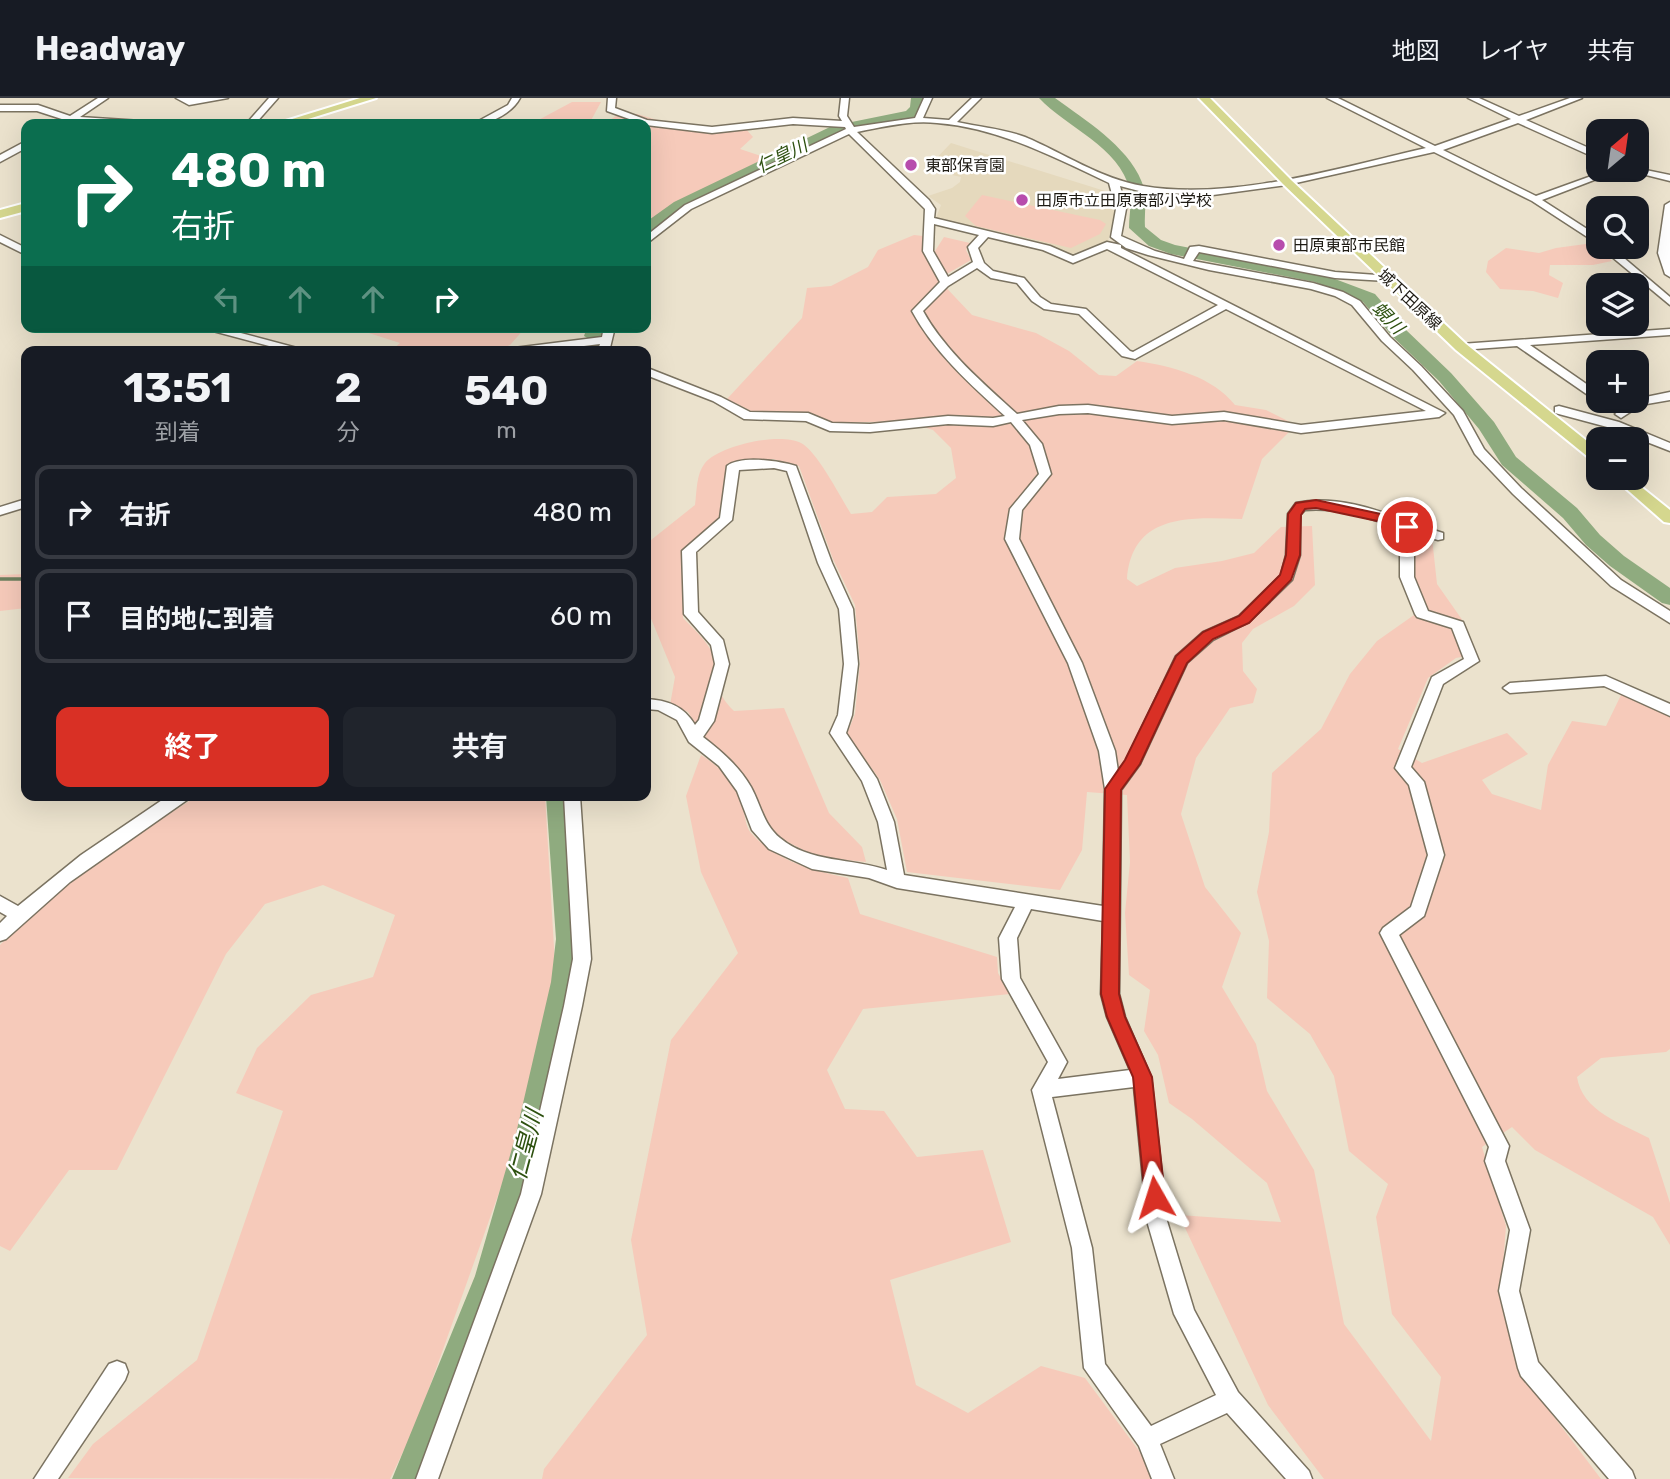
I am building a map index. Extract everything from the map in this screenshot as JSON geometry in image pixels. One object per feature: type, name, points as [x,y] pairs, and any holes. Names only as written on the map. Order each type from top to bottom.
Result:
[{"type":"main road","points":[[298,119],[371,98]]},
{"type":"main road","name":"城下田原線","points":[[1205,98],[1287,182],[1461,347],[1586,448]]},
{"type":"main road","points":[[0,214],[21,208]]},
{"type":"main road","points":[[1636,490],[1670,518]]},
{"type":"street","points":[[72,119],[104,98]]},
{"type":"street","points":[[180,98],[189,102],[223,98]]},
{"type":"street","points":[[255,119],[274,98]]},
{"type":"street","points":[[487,119],[511,107],[516,98]]},
{"type":"street","points":[[612,98],[610,108],[638,119]]},
{"type":"street","points":[[845,98],[843,116],[848,127],[926,202],[930,209],[928,251],[945,281]]},
{"type":"street","points":[[918,120],[928,98]]},
{"type":"street","points":[[951,123],[977,98]]},
{"type":"street","points":[[1331,98],[1535,199],[1586,233]]},
{"type":"street","points":[[1343,104],[1362,98]]},
{"type":"street","points":[[1472,98],[1586,151]]},
{"type":"street","points":[[651,123],[712,130],[793,121],[848,127],[918,120],[951,123],[1032,143],[1114,181],[1162,191],[1213,192],[1287,182],[1436,149],[1578,98]]},
{"type":"street","points":[[0,108],[37,103],[62,119]]},
{"type":"street","points":[[651,237],[688,207],[848,127]]},
{"type":"street","points":[[0,159],[21,147]]},
{"type":"street","points":[[1649,174],[1670,178]]},
{"type":"street","points":[[1114,181],[1122,201],[1122,220],[1116,237],[1122,243],[1153,255]]},
{"type":"street","points":[[1535,199],[1586,181]]},
{"type":"street","points":[[1670,205],[1662,253],[1670,274]]},
{"type":"street","points":[[929,218],[1046,248],[1073,260],[1107,245],[1153,255],[1191,256],[1335,275],[1387,278]]},
{"type":"street","points":[[987,233],[973,247],[978,264],[994,276],[1020,280],[1036,299],[1048,307],[1082,311],[1126,354],[1135,356],[1224,306]]},
{"type":"street","points":[[0,238],[21,249]]},
{"type":"street","points":[[651,372],[717,399],[748,416],[808,417],[830,428],[870,428],[948,420],[993,422],[1013,417],[1088,409],[1172,420],[1224,416],[1301,429],[1439,413],[1107,245]]},
{"type":"street","points":[[1191,256],[1313,286],[1339,294],[1356,303],[1386,339],[1459,414],[1479,452],[1517,491],[1616,583],[1670,618]]},
{"type":"street","points":[[1619,259],[1670,302]]},
{"type":"street","points":[[978,264],[945,281],[917,311],[928,331],[977,384],[1013,417],[1035,444],[1045,474],[1016,509],[1012,539],[1075,663],[1107,751],[1113,789],[1110,994],[1116,1017],[1142,1077],[1157,1221],[1185,1314],[1230,1400],[1301,1479]]},
{"type":"street","points":[[1461,347],[1670,332]]},
{"type":"street","points":[[227,333],[282,346]]},
{"type":"street","points":[[546,346],[586,340],[598,346]]},
{"type":"street","points":[[1521,344],[1586,389]]},
{"type":"street","points":[[1618,420],[1637,402],[1670,396]]},
{"type":"street","points":[[1543,413],[1586,402]]},
{"type":"street","points":[[1559,410],[1618,420],[1670,447]]},
{"type":"street","points":[[1612,413],[1618,420]]},
{"type":"street","points":[[694,738],[706,721],[722,664],[718,644],[691,614],[689,551],[726,520],[733,466],[775,464],[792,469],[825,563],[846,609],[851,664],[845,715],[838,733],[869,779],[882,812],[897,881]]},
{"type":"street","points":[[1113,789],[1132,764],[1181,660],[1208,636],[1244,619],[1287,577],[1293,555],[1294,514],[1301,506],[1316,504],[1385,519],[1438,536]]},
{"type":"street","points":[[0,512],[21,505]]},
{"type":"street","points":[[1407,527],[1407,577],[1422,614],[1458,625],[1472,661],[1437,681],[1403,768],[1416,782],[1436,855],[1418,911],[1389,933],[1499,1146],[1495,1161],[1520,1230],[1509,1291],[1530,1368],[1624,1479]]},
{"type":"street","points":[[1510,688],[1606,681],[1670,710]]},
{"type":"street","points":[[651,704],[662,705],[682,716],[694,738],[724,762],[744,789],[758,825],[775,844],[812,862],[870,871],[897,881],[1025,904],[1113,915]]},
{"type":"street","points":[[0,934],[100,847],[173,801]]},
{"type":"street","points":[[427,1479],[531,1194],[573,1006],[582,960],[572,801]]},
{"type":"street","points":[[0,903],[19,915]]},
{"type":"street","points":[[1025,904],[1008,938],[1011,979],[1058,1062],[1041,1090],[1082,1248],[1095,1367],[1147,1439],[1163,1479]]},
{"type":"street","points":[[1041,1090],[1142,1077]]},
{"type":"street","points":[[45,1479],[117,1372]]},
{"type":"street","points":[[1147,1439],[1230,1400]]},
{"type":"shaded area","points":[[572,102],[601,102],[592,119],[540,119]]},
{"type":"shaded area","points":[[637,114],[684,128],[745,128],[753,137],[740,149],[770,159],[676,203],[651,222],[651,119],[612,119]]},
{"type":"shaded area","name":"田原市立田原東部小学校","points":[[951,143],[1105,191],[1114,204],[1115,215],[1108,241],[1070,255],[1046,245],[936,218],[941,205],[928,196],[952,188],[960,182],[961,177],[926,169]]},
{"type":"shaded area","points":[[982,195],[1100,220],[1106,224],[1100,234],[1071,248],[976,226],[965,216]]},
{"type":"shaded area","points":[[914,235],[923,236],[925,254],[935,251],[944,237],[970,243],[966,250],[971,260],[938,279],[972,315],[1036,333],[1069,351],[1099,375],[1116,376],[1137,361],[1164,366],[1204,380],[1226,395],[1235,405],[1266,410],[1296,425],[1262,459],[1242,519],[1184,520],[1152,530],[1140,542],[1131,557],[1127,579],[1137,586],[1175,568],[1254,553],[1281,527],[1312,526],[1315,585],[1294,606],[1253,629],[1242,643],[1243,671],[1257,689],[1253,703],[1230,708],[1196,758],[1181,814],[1205,887],[1241,933],[1222,987],[1256,1044],[1267,1091],[1314,1170],[1344,1324],[1431,1441],[1441,1377],[1392,1314],[1376,1217],[1388,1184],[1349,1151],[1334,1076],[1310,1034],[1267,998],[1269,941],[1257,892],[1269,832],[1272,773],[1321,729],[1350,674],[1377,641],[1414,615],[1427,618],[1413,578],[1413,530],[1432,538],[1437,584],[1463,621],[1477,654],[1456,658],[1428,678],[1398,749],[1422,763],[1507,733],[1528,754],[1482,780],[1492,794],[1541,810],[1548,765],[1572,721],[1606,726],[1622,693],[1670,713],[1670,1049],[1666,1052],[1601,1058],[1577,1077],[1580,1089],[1595,1108],[1649,1138],[1670,1203],[1670,1245],[1653,1217],[1535,1150],[1512,1127],[1482,1147],[1506,1226],[1501,1290],[1517,1368],[1601,1479],[1324,1479],[1268,1405],[1179,1215],[1281,1222],[1267,1183],[1192,1119],[1169,1103],[1158,1055],[1144,1031],[1150,990],[1129,975],[1125,913],[1130,862],[1127,795],[1087,792],[1082,850],[1060,890],[907,872],[897,819],[880,780],[847,734],[855,714],[860,663],[855,605],[833,559],[799,466],[773,459],[727,464],[719,519],[684,548],[683,618],[714,656],[720,691],[734,711],[784,708],[829,813],[862,847],[866,862],[817,857],[780,838],[764,820],[750,786],[731,759],[703,737],[688,712],[670,705],[675,677],[651,618],[651,540],[695,505],[697,483],[705,463],[723,451],[751,442],[779,439],[801,443],[814,455],[851,514],[872,512],[887,497],[936,494],[956,478],[951,448],[933,430],[905,421],[832,423],[809,413],[751,411],[727,399],[802,318],[807,288],[831,286],[868,267],[878,250]]},
{"type":"shaded area","points":[[1586,244],[1586,259],[1612,261],[1593,265],[1550,265],[1549,275],[1563,283],[1558,298],[1533,291],[1500,289],[1486,272],[1488,261],[1506,248],[1539,253]]},
{"type":"shaded area","points":[[369,333],[521,333],[508,346],[397,346],[400,343]]},
{"type":"shaded area","points":[[21,574],[21,609],[0,611],[0,575]]},
{"type":"shaded area","points":[[701,755],[722,771],[732,784],[740,799],[748,828],[761,843],[796,863],[848,878],[860,914],[997,957],[998,973],[1010,994],[863,1009],[827,1070],[845,1109],[884,1111],[917,1157],[983,1150],[1011,1242],[890,1280],[916,1385],[968,1413],[1041,1366],[1085,1378],[1142,1455],[1152,1479],[542,1479],[544,1469],[647,1335],[631,1240],[671,1040],[738,953],[701,872],[686,796]]},
{"type":"shaded area","points":[[189,801],[545,801],[556,981],[516,1145],[416,1425],[390,1479],[68,1478],[93,1444],[197,1360],[283,1111],[236,1093],[257,1048],[311,995],[373,977],[395,915],[323,885],[265,904],[226,954],[117,1170],[69,1170],[10,1251],[0,1246],[0,945],[45,903],[119,847]]},
{"type":"waterway","name":"仁皇川","points":[[651,225],[679,205],[837,129],[910,114],[917,108],[918,98]]},
{"type":"waterway","name":"蜆川","points":[[1046,98],[1099,139],[1124,165],[1137,190],[1137,228],[1155,243],[1171,249],[1319,278],[1369,298],[1399,333],[1445,377],[1487,426],[1509,461],[1570,513],[1593,540],[1617,561],[1670,598]]},
{"type":"waterway","points":[[0,579],[21,579]]},
{"type":"waterway","name":"仁皇川","points":[[410,1479],[491,1276],[530,1138],[565,982],[569,939],[558,801]]},
{"type":"place","name":"東部保育園","points":[[911,165]]},
{"type":"place","name":"田原市立田原東部小学校","points":[[1022,200]]},
{"type":"place","name":"田原東部市民館","points":[[1279,245]]},
{"type":"route","points":[[1155,1197],[1142,1077],[1116,1017],[1110,994],[1113,789],[1132,764],[1181,660],[1208,636],[1244,619],[1287,577],[1293,555],[1294,514],[1301,506],[1316,504],[1385,519],[1407,527]]}]
